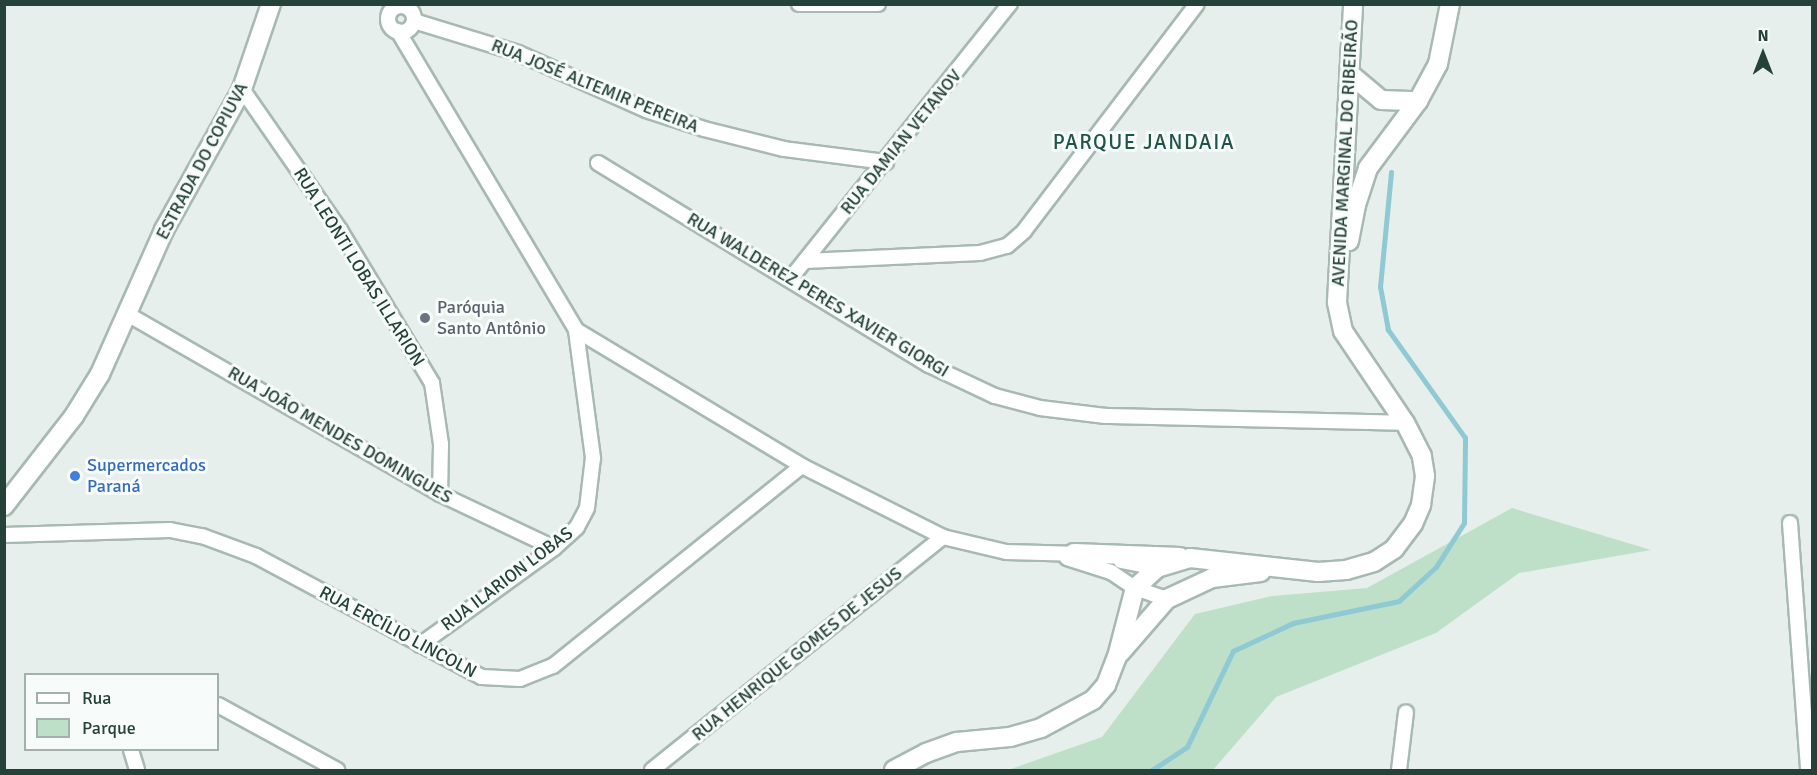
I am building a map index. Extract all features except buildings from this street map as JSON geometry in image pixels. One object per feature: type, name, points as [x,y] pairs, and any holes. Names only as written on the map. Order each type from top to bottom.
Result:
[{"type":"main road","name":"ESTRADA DO COPIUVA","points":[[4,506],[74,416],[129,315],[164,230],[242,89],[271,4]]},
{"type":"main road","name":"AVENIDA MARGINAL DO RIBEIRÃO","points":[[894,771],[926,753],[957,742],[1010,737],[1070,716],[1093,700],[1106,685],[1117,657],[1135,588],[1157,568],[1190,558],[1286,569],[1346,570],[1374,562],[1394,549],[1413,524],[1421,505],[1425,476],[1422,456],[1405,423],[1343,332],[1337,302],[1353,4]]},
{"type":"main road","name":"AVENIDA MARGINAL DO RIBEIRÃO","points":[[1337,302],[1356,205],[1368,168],[1418,101],[1438,64],[1450,4]]},
{"type":"main road","points":[[1350,74],[1381,100],[1418,101]]},
{"type":"main road","points":[[1074,553],[1190,558]]},
{"type":"main road","name":"AVENIDA MARGINAL DO RIBEIRÃO","points":[[1117,657],[1167,599],[1212,579],[1286,569]]},
{"type":"street","points":[[800,4],[878,4]]},
{"type":"street","name":"RUA DAMIAN VETANOV","points":[[791,278],[1010,4]]},
{"type":"street","points":[[805,261],[980,253],[1007,246],[1024,231],[1197,4]]},
{"type":"street","points":[[398,31],[410,28],[414,21],[406,7],[397,6],[384,10],[391,27],[398,31],[576,330],[802,466],[943,537],[1006,552],[1074,553],[1157,568]]},
{"type":"street","name":"RUA JOSÉ ALTEMIR PEREIRA","points":[[414,21],[518,53],[646,110],[704,129],[784,149],[886,162]]},
{"type":"street","name":"RUA LEONTI LOBAS ILLARION","points":[[242,89],[340,230],[432,382],[441,444],[440,494]]},
{"type":"street","name":"RUA WALDEREZ PERES XAVIER GIORGI","points":[[598,163],[791,278],[929,365],[995,396],[1040,408],[1106,416],[1405,423]]},
{"type":"street","name":"RUA JOÃO MENDES DOMINGUES","points":[[129,315],[440,494],[554,548]]},
{"type":"street","name":"RUA ILARION LOBAS","points":[[420,645],[554,548],[577,527],[587,508],[593,483],[594,458],[576,330]]},
{"type":"street","name":"RUA ERCÍLIO LINCOLN","points":[[4,536],[170,530],[202,536],[256,556],[482,677],[520,679],[553,666],[802,466]]},
{"type":"street","points":[[1790,523],[1808,771]]},
{"type":"street","name":"RUA HENRIQUE GOMES DE JESUS","points":[[652,771],[943,537]]},
{"type":"street","points":[[1048,553],[1111,572],[1135,588],[1167,599]]},
{"type":"street","points":[[219,706],[337,771]]},
{"type":"street","points":[[1399,771],[1406,712]]},
{"type":"street","points":[[130,751],[137,771]]},
{"type":"green space","points":[[1512,508],[1651,550],[1519,573],[1436,633],[1276,697],[1213,770],[1008,770],[1102,737],[1195,614],[1272,596],[1367,588]]},
{"type":"waterway","points":[[1152,770],[1187,747],[1233,651],[1293,623],[1399,601],[1436,567],[1464,523],[1465,438],[1388,330],[1380,287],[1391,173]]},
{"type":"place","name":"Paróquia Santo Antônio","points":[[425,318]]},
{"type":"place","name":"Supermercados Paraná","points":[[75,476]]},
{"type":"district","name":"PARQUE JANDAIA","points":[[1144,142]]}]
